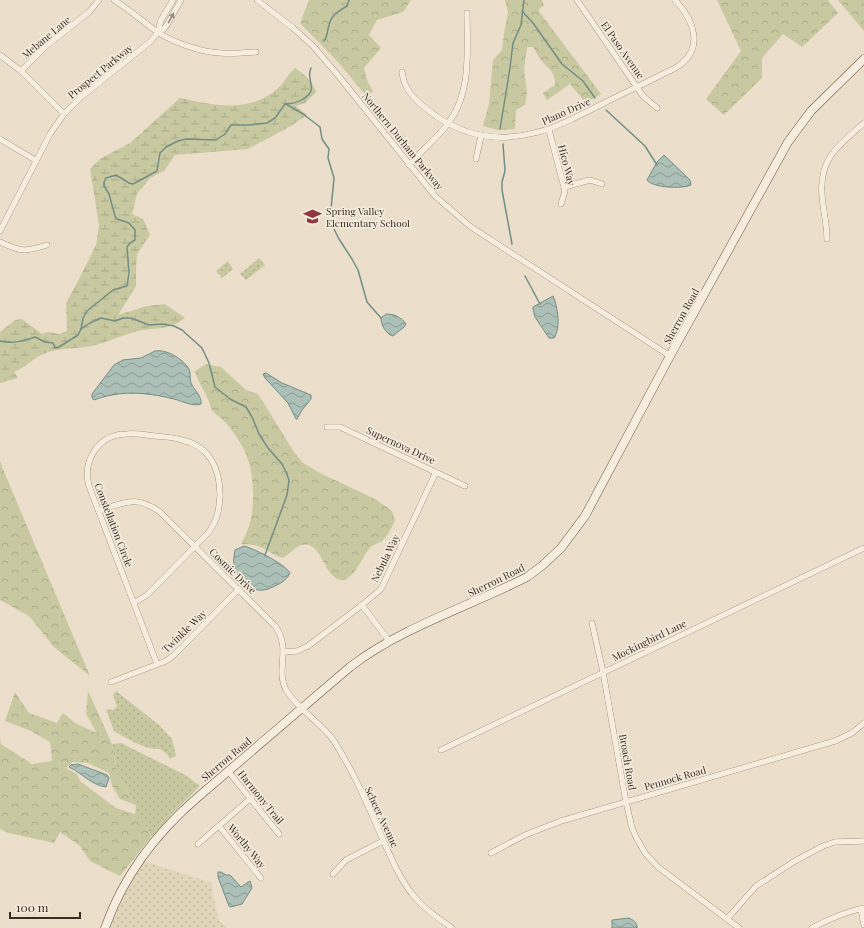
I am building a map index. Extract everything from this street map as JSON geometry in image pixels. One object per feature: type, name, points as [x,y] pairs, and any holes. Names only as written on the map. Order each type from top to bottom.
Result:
[{"type":"main road","name":"Sherron Road","points":[[105,928],[113,907],[124,886],[139,861],[153,843],[185,808],[302,708],[362,658],[389,641],[509,586],[536,571],[553,557],[568,540],[585,516],[670,356],[788,142],[811,111],[864,59]]},
{"type":"street","name":"Mebane Lane","points":[[20,70],[45,47],[89,12],[99,0]]},
{"type":"street","points":[[114,0],[168,39],[209,52],[235,54],[256,52]]},
{"type":"street","name":"Prospect Parkway","points":[[158,32],[161,20],[173,0]]},
{"type":"street","name":"Prospect Parkway","points":[[0,231],[35,160],[64,114],[81,97],[150,42],[168,23],[181,0]]},
{"type":"street","name":"Northern Durham Parkway","points":[[257,0],[293,28],[321,55],[435,196],[470,227],[670,356]]},
{"type":"street","name":"El Paso Avenue","points":[[577,0],[643,96],[657,108]]},
{"type":"street","name":"Plano Drive","points":[[402,72],[405,84],[410,92],[426,109],[448,124],[481,136],[512,138],[536,134],[549,130],[637,87],[677,67],[687,60],[694,42],[694,32],[685,12],[675,0]]},
{"type":"street","points":[[409,165],[448,124],[459,104],[465,84],[467,13]]},
{"type":"street","points":[[0,55],[20,70],[64,114]]},
{"type":"street","points":[[827,239],[827,226],[822,195],[825,169],[833,152],[864,123]]},
{"type":"street","name":"Hico Way","points":[[549,130],[565,191],[561,204]]},
{"type":"street","points":[[476,160],[481,136]]},
{"type":"street","points":[[0,140],[35,160]]},
{"type":"street","points":[[564,187],[590,180],[602,184]]},
{"type":"street","points":[[0,242],[21,250],[30,250],[47,245]]},
{"type":"street","name":"Supernova Drive","points":[[328,426],[340,427],[465,486]]},
{"type":"street","name":"Constellation Circle","points":[[134,603],[147,595],[209,532],[216,521],[219,510],[219,476],[216,467],[209,456],[193,444],[182,440],[126,433],[109,438],[98,446],[91,457],[87,469],[87,477],[99,511],[157,664]]},
{"type":"street","name":"Nebula Way","points":[[284,652],[297,651],[308,646],[378,592],[436,472]]},
{"type":"street","name":"Cosmic Drive","points":[[99,511],[124,502],[135,501],[143,502],[160,512],[275,626],[280,633],[284,652],[282,672],[284,685],[291,696],[302,708]]},
{"type":"street","name":"Mockingbird Lane","points":[[441,750],[864,548]]},
{"type":"street","name":"Twinkle Way","points":[[111,682],[157,664],[174,655],[239,589]]},
{"type":"street","points":[[362,605],[389,641]]},
{"type":"street","name":"Broach Road","points":[[592,623],[603,672],[626,802],[632,828],[636,837],[652,861],[666,874],[739,928]]},
{"type":"street","name":"Scheer Avenue","points":[[302,708],[334,741],[354,778],[400,875],[414,896],[428,910],[452,928]]},
{"type":"street","name":"Pennock Road","points":[[491,853],[548,825],[835,741],[852,733],[864,723]]},
{"type":"street","name":"Harmony Trail","points":[[228,771],[279,834]]},
{"type":"street","points":[[198,844],[251,798]]},
{"type":"street","name":"Worthy Way","points":[[219,826],[262,878]]},
{"type":"street","points":[[332,874],[346,860],[383,841]]},
{"type":"street","points":[[727,919],[756,886],[795,861],[823,846],[835,842],[864,841]]},
{"type":"street","points":[[812,928],[832,917],[850,911],[863,909],[864,925]]},
{"type":"shaded area","points":[[144,861],[212,883],[213,897],[219,920],[227,928],[109,928],[130,882]]},
{"type":"green space","points":[[309,0],[411,0],[403,12],[377,20],[369,35],[381,48],[364,68],[367,80],[373,91],[367,97],[338,62],[300,23]]},
{"type":"green space","points":[[505,0],[542,0],[544,5],[538,10],[601,94],[586,103],[570,84],[547,100],[543,93],[555,85],[554,77],[552,72],[539,58],[533,47],[527,47],[524,69],[527,93],[525,105],[516,110],[515,129],[497,130],[483,126],[489,104],[493,60],[502,50],[508,12]]},
{"type":"green space","points":[[717,0],[828,0],[838,13],[802,47],[783,34],[762,58],[762,78],[724,115],[706,99],[741,51]]},
{"type":"green space","points":[[838,0],[864,0],[864,31]]},
{"type":"green space","points":[[295,68],[308,78],[316,92],[305,103],[296,106],[307,115],[291,126],[248,149],[175,155],[164,171],[150,178],[137,194],[132,214],[143,219],[150,235],[137,254],[136,286],[118,315],[147,306],[165,304],[185,318],[168,327],[138,331],[98,344],[55,350],[42,354],[14,372],[18,378],[0,383],[0,332],[15,320],[22,319],[42,334],[48,332],[59,334],[67,331],[66,303],[96,245],[99,225],[90,169],[100,159],[130,143],[180,98],[216,105],[241,105],[264,98],[275,91],[281,86]]},
{"type":"green space","points":[[259,258],[265,265],[246,280],[240,274]]},
{"type":"green space","points":[[228,261],[233,269],[222,278],[216,271]]},
{"type":"green space","points":[[206,364],[221,367],[246,390],[258,394],[294,452],[303,463],[320,473],[375,499],[392,511],[395,520],[388,534],[382,541],[369,549],[356,570],[346,579],[341,580],[336,578],[328,570],[317,551],[309,545],[301,545],[283,558],[276,556],[258,546],[241,544],[249,526],[252,514],[253,483],[249,464],[243,447],[232,430],[212,410],[198,379],[195,371]]},
{"type":"green space","points":[[0,461],[90,676],[54,647],[29,616],[0,600]]},
{"type":"green space","points":[[88,691],[112,744],[118,775],[136,805],[120,799],[112,786],[109,773],[88,763],[73,762],[66,768],[77,774],[80,781],[116,808],[135,814],[145,825],[151,837],[120,876],[90,861],[79,845],[60,832],[54,843],[9,833],[0,829],[0,737],[1,744],[32,764],[52,761],[50,742],[31,731],[5,721],[15,692],[29,713],[57,723],[63,713],[75,723],[97,733],[86,714]]},
{"type":"green space","points":[[116,691],[159,725],[172,739],[176,756],[170,759],[166,753],[160,749],[142,746],[114,731],[106,709],[113,710],[117,706],[113,695]]},
{"type":"green space","points":[[121,743],[187,776],[200,786],[151,837],[145,825],[135,814],[136,805],[118,775],[112,744]]},
{"type":"water","points":[[664,155],[690,180],[691,185],[668,187],[655,185],[647,180],[657,162]]},
{"type":"water","points":[[553,296],[557,311],[558,329],[554,338],[549,338],[535,317],[533,307]]},
{"type":"water","points":[[386,314],[397,316],[406,324],[393,336],[384,329],[382,323],[381,318]]},
{"type":"water","points":[[155,351],[169,353],[179,358],[186,365],[190,371],[191,383],[199,396],[201,404],[191,404],[151,394],[135,393],[105,396],[94,400],[92,398],[92,394],[114,365],[123,360],[141,358]]},
{"type":"water","points":[[266,373],[282,383],[311,395],[311,399],[297,419],[288,403],[265,378],[263,374]]},
{"type":"water","points":[[244,546],[262,553],[276,561],[287,569],[290,573],[289,575],[281,583],[268,589],[253,589],[238,576],[234,564],[235,550]]},
{"type":"water","points":[[78,764],[107,775],[109,778],[106,787],[96,784],[69,767],[71,765]]},
{"type":"water","points":[[218,872],[230,875],[241,887],[250,881],[252,888],[242,904],[231,907],[229,906],[218,877]]},
{"type":"water","points":[[629,918],[636,923],[637,928],[612,928],[612,920]]},
{"type":"waterway","points":[[324,41],[330,22],[336,14],[347,6],[349,0]]},
{"type":"waterway","points":[[500,129],[513,43],[521,25],[524,0]]},
{"type":"waterway","points":[[522,11],[533,23],[562,64],[583,81],[595,98]]},
{"type":"waterway","points":[[0,341],[18,342],[35,337],[45,342],[53,343],[55,348],[59,347],[78,335],[83,318],[87,311],[113,290],[127,286],[129,273],[127,247],[135,240],[135,230],[129,223],[117,219],[115,216],[109,194],[104,186],[106,178],[116,175],[133,184],[157,171],[160,153],[166,147],[178,141],[186,139],[216,140],[225,134],[231,125],[267,123],[275,118],[285,104],[297,102],[311,92],[311,68]]},
{"type":"waterway","points":[[286,104],[303,114],[320,127],[322,139],[329,149],[328,158],[334,178],[331,209],[334,229],[358,270],[367,302],[381,318]]},
{"type":"waterway","points":[[606,110],[645,146],[657,165]]},
{"type":"waterway","points":[[503,144],[505,171],[502,182],[502,190],[512,244]]},
{"type":"waterway","points":[[525,276],[540,304]]},
{"type":"waterway","points":[[81,329],[101,318],[115,321],[123,318],[131,318],[149,325],[163,324],[174,326],[182,330],[202,348],[209,363],[215,387],[230,399],[246,407],[259,434],[268,448],[282,464],[289,480],[287,495],[265,555]]},
{"type":"place","name":"Spring Valley Elementary School","points":[[313,217]]}]
